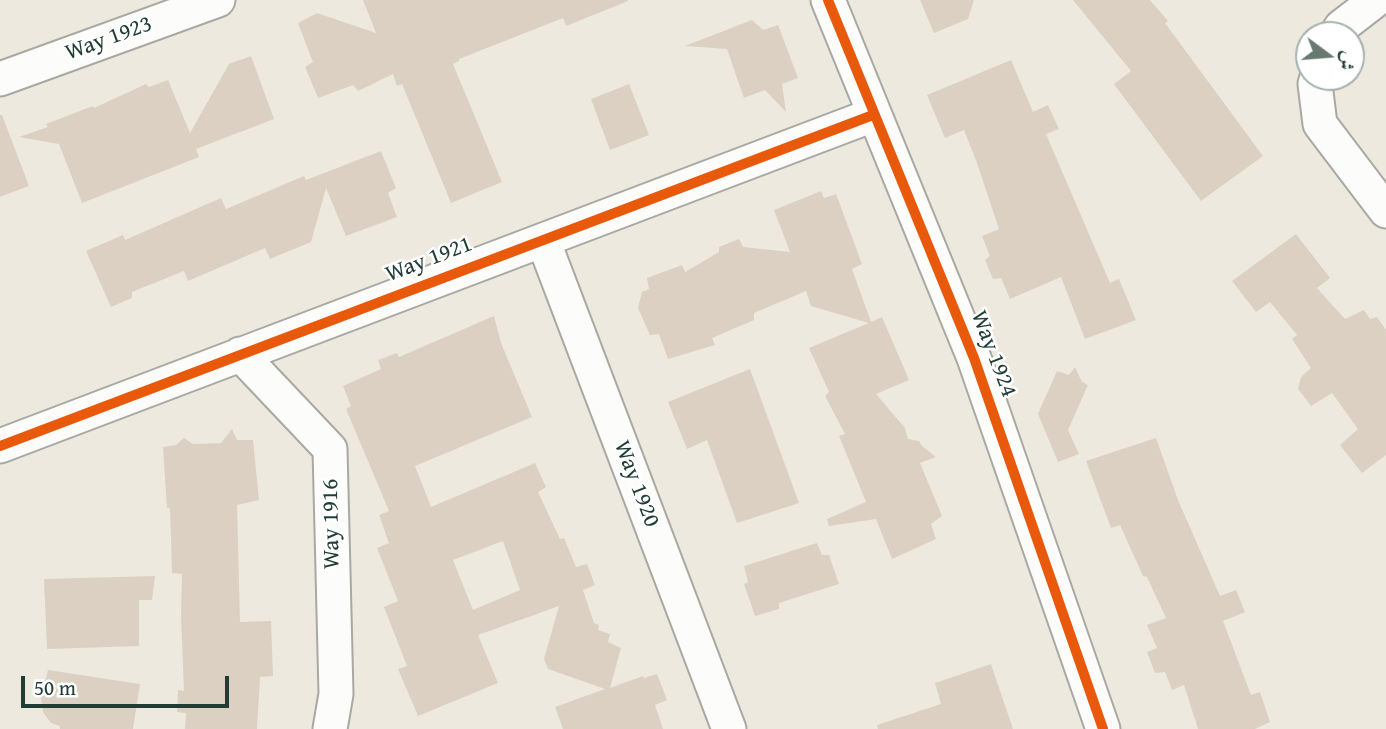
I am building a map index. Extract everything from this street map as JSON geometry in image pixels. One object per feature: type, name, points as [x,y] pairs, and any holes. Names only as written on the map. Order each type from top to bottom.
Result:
[{"type":"street","name":"Way 1923","points":[[0,79],[163,9],[218,0]]},
{"type":"street","name":"Way 1924","points":[[828,0],[974,358],[1102,729]]},
{"type":"street","points":[[1349,21],[1376,0]]},
{"type":"street","points":[[1316,91],[1321,124],[1386,211]]},
{"type":"street","name":"Way 1921","points":[[0,446],[873,115]]},
{"type":"street","name":"Way 1920","points":[[543,240],[729,729]]},
{"type":"street","name":"Way 1916","points":[[240,354],[330,449],[336,694],[330,729]]},
{"type":"building","points":[[363,0],[628,1],[566,26],[563,18],[459,59],[453,64],[502,182],[451,203],[402,84],[397,86],[393,74],[358,91],[353,85],[318,98],[305,67],[313,62],[298,23],[317,13],[376,33]]},
{"type":"building","points":[[920,0],[974,0],[968,19],[934,33]]},
{"type":"building","points":[[1073,0],[1150,0],[1168,21],[1165,23],[1263,156],[1201,201],[1114,84],[1131,71]]},
{"type":"building","points":[[752,20],[763,30],[778,25],[798,78],[782,84],[786,112],[765,90],[744,98],[727,49],[685,46]]},
{"type":"building","points":[[251,56],[274,119],[196,149],[199,157],[82,203],[59,144],[19,137],[48,127],[46,124],[93,106],[94,108],[146,84],[149,87],[168,80],[190,133],[229,64]]},
{"type":"building","points":[[1011,60],[1033,112],[1048,105],[1059,129],[1046,134],[1110,283],[1119,279],[1136,320],[1085,339],[1061,277],[1010,299],[1001,278],[993,279],[985,260],[990,256],[982,236],[999,229],[977,163],[964,130],[945,138],[927,95]]},
{"type":"building","points":[[629,84],[649,135],[610,150],[591,99]]},
{"type":"building","points":[[0,115],[29,186],[0,197]]},
{"type":"building","points":[[381,151],[396,188],[388,193],[397,217],[346,236],[326,188],[311,242],[270,259],[265,248],[188,281],[184,271],[132,292],[132,298],[111,307],[86,251],[123,235],[125,240],[221,198],[226,209],[304,176],[306,180]]},
{"type":"building","points":[[821,191],[824,198],[836,194],[862,264],[852,269],[871,322],[882,317],[909,380],[876,394],[905,428],[908,439],[919,441],[936,457],[920,463],[942,516],[931,524],[936,539],[892,559],[876,519],[829,526],[827,519],[866,502],[839,436],[845,434],[825,396],[829,392],[809,348],[869,323],[811,306],[806,291],[754,313],[754,320],[712,338],[715,345],[668,359],[659,334],[650,335],[638,308],[642,292],[649,289],[647,278],[682,265],[685,272],[719,252],[719,247],[739,239],[743,247],[790,252],[774,210]]},
{"type":"building","points":[[1296,234],[1330,278],[1317,288],[1345,319],[1364,310],[1370,319],[1377,317],[1386,330],[1386,455],[1362,473],[1340,445],[1358,429],[1332,393],[1311,406],[1298,389],[1301,377],[1311,368],[1292,339],[1297,335],[1270,302],[1256,312],[1232,281]]},
{"type":"building","points":[[494,316],[501,343],[532,417],[415,466],[431,507],[535,463],[546,487],[538,492],[560,539],[564,538],[576,567],[587,564],[595,585],[583,590],[594,623],[599,625],[598,630],[610,634],[608,642],[621,648],[610,688],[657,674],[667,700],[655,705],[663,729],[563,729],[555,707],[605,689],[548,669],[544,659],[559,606],[478,635],[498,683],[418,716],[398,669],[407,666],[384,607],[398,601],[377,548],[389,543],[379,515],[389,511],[346,409],[351,406],[343,386],[381,369],[378,360],[397,353],[399,357]],"holes":[[[503,541],[520,590],[473,610],[453,560]]]},
{"type":"building","points":[[1075,367],[1082,382],[1088,385],[1068,430],[1079,454],[1058,462],[1038,414],[1057,371],[1069,375]]},
{"type":"building","points":[[750,369],[799,503],[737,523],[707,440],[687,449],[668,402]]},
{"type":"building","points":[[232,429],[237,440],[253,440],[259,500],[237,505],[240,622],[271,621],[273,676],[260,677],[257,729],[185,729],[186,713],[177,712],[178,690],[184,691],[182,574],[172,573],[170,508],[167,508],[163,447],[176,445],[184,438],[193,444],[221,443]]},
{"type":"building","points":[[1156,438],[1178,500],[1220,596],[1236,590],[1245,612],[1223,621],[1251,695],[1260,692],[1270,722],[1255,729],[1198,729],[1184,685],[1172,690],[1165,672],[1155,673],[1147,652],[1157,648],[1147,625],[1166,618],[1120,525],[1111,528],[1086,461]]},
{"type":"building","points":[[817,543],[822,555],[829,555],[839,584],[779,603],[779,609],[755,616],[744,584],[748,582],[744,566]]},
{"type":"building","points":[[155,576],[152,600],[139,600],[139,646],[47,649],[44,579]]},
{"type":"building","points":[[991,664],[1013,729],[878,729],[877,725],[941,704],[935,683]]},
{"type":"building","points":[[48,670],[140,684],[133,729],[60,729],[60,726],[51,723],[43,712],[41,698]]},
{"type":"cycle path","points":[[828,0],[974,358],[1103,729]]},
{"type":"cycle path","points":[[0,446],[873,115]]}]
